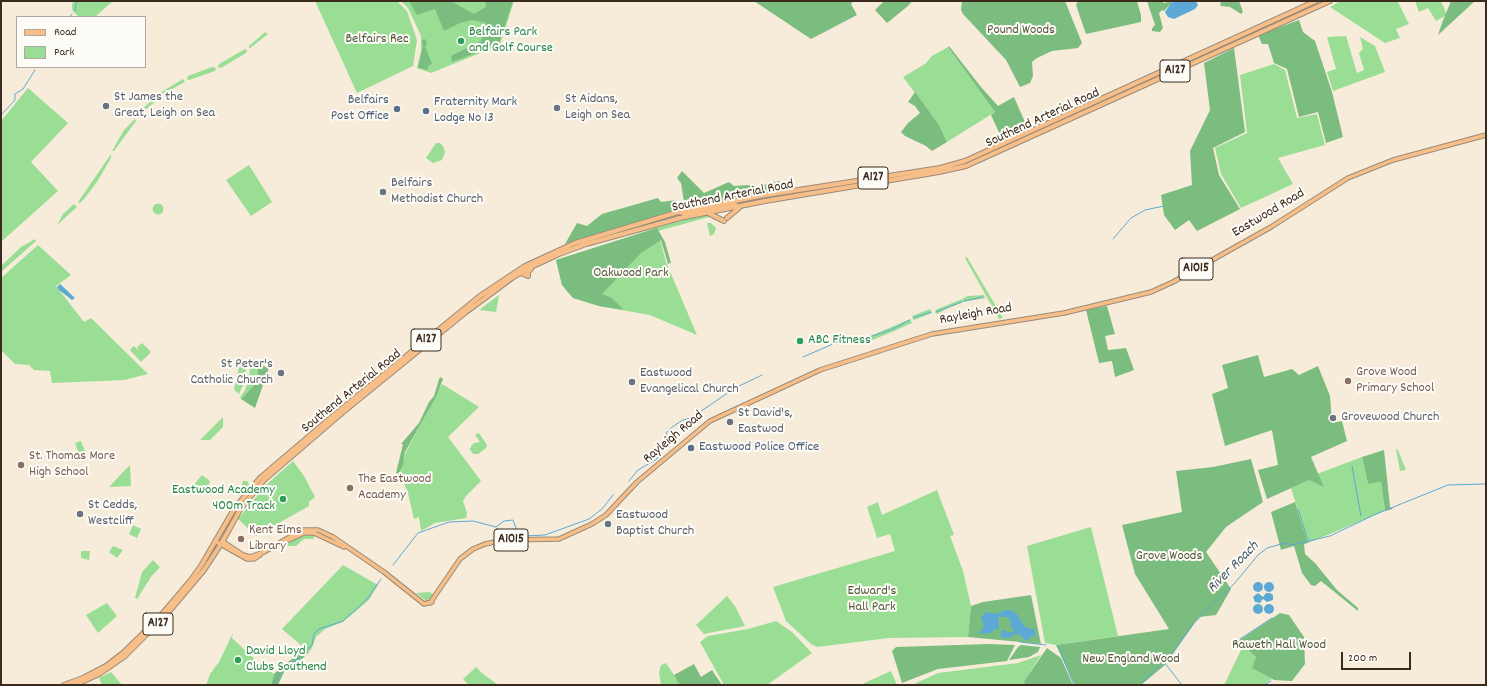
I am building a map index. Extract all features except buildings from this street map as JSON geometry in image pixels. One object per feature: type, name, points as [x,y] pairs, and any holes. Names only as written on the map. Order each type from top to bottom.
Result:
[{"type":"highway","name":"Southend Arterial Road","points":[[221,543],[234,509],[254,484],[483,293],[525,266],[575,243],[699,207],[936,168],[965,161],[1316,1]]},
{"type":"highway","name":"Southend Arterial Road","points":[[221,543],[236,515],[264,480],[371,387],[466,312],[520,273],[528,276],[528,271],[545,260],[572,249],[631,230],[706,213],[759,202],[940,172],[966,166],[1330,1]]},
{"type":"highway","points":[[680,212],[684,214],[759,202]]},
{"type":"highway","points":[[706,213],[726,219],[729,214],[743,205]]},
{"type":"highway","points":[[699,207],[723,207]]},
{"type":"highway","points":[[484,295],[512,278]]},
{"type":"highway","points":[[221,543],[220,540],[231,520],[236,515]]},
{"type":"highway","name":"A127","points":[[64,685],[96,672],[123,653],[168,608],[221,543]]},
{"type":"highway","name":"A127","points":[[75,685],[99,674],[132,649],[191,587],[221,543]]},
{"type":"main road","name":"Eastwood Road","points":[[1064,313],[1157,290],[1271,227],[1348,178],[1393,160],[1486,135]]},
{"type":"main road","name":"Rayleigh Road","points":[[264,552],[302,534],[314,533],[360,556],[387,574],[426,605],[430,603],[460,559],[477,547],[507,540],[562,538],[600,519],[638,482],[710,421],[820,370],[932,334],[1064,313]]},
{"type":"main road","points":[[221,543],[248,560],[257,558],[264,552]]},
{"type":"main road","points":[[221,543],[247,556],[252,557],[264,552]]},
{"type":"green space","points":[[74,1],[113,1],[96,16],[78,16],[72,10],[72,4]]},
{"type":"green space","name":"Belfairs Rec","points":[[315,1],[397,1],[407,11],[417,40],[413,66],[357,93]]},
{"type":"green space","name":"Belfairs Park and Golf Course","points":[[401,1],[514,1],[500,45],[431,73],[417,68],[421,51],[421,36],[408,8]]},
{"type":"green space","points":[[411,1],[451,1],[474,14],[486,7],[485,1],[513,1],[499,44],[452,62],[451,56],[481,41],[486,23],[472,20],[460,23],[444,31],[435,9],[417,15],[410,3]]},
{"type":"green space","points":[[754,1],[853,1],[851,4],[857,15],[811,39]]},
{"type":"green space","points":[[884,1],[912,1],[887,23],[875,10]]},
{"type":"green space","name":"Pound Woods","points":[[962,1],[1065,1],[1082,43],[1078,48],[1052,51],[1037,58],[1032,62],[1033,76],[1030,83],[1020,87],[1006,60],[963,14],[961,10]]},
{"type":"green space","points":[[1078,1],[1137,1],[1141,15],[1141,22],[1086,34],[1076,5]]},
{"type":"green space","points":[[1147,1],[1161,1],[1164,3],[1173,1],[1164,11],[1162,10],[1159,13],[1163,28],[1160,32],[1152,31],[1152,28],[1155,25]]},
{"type":"green space","points":[[1224,1],[1239,1],[1243,12],[1241,14],[1230,7],[1221,6],[1220,3]]},
{"type":"green space","points":[[1340,1],[1400,1],[1398,2],[1409,24],[1396,29],[1400,38],[1385,43],[1330,7]]},
{"type":"green space","points":[[1415,1],[1441,1],[1447,15],[1436,21],[1428,8],[1419,12]]},
{"type":"green space","points":[[1451,1],[1475,1],[1438,35],[1442,23]]},
{"type":"green space","points":[[1299,20],[1303,32],[1315,41],[1332,92],[1343,137],[1326,143],[1318,112],[1299,117],[1287,69],[1274,63],[1268,44],[1262,44],[1258,35]]},
{"type":"green space","points":[[265,32],[268,34],[249,49],[249,46]]},
{"type":"green space","points":[[1346,36],[1357,73],[1364,70],[1359,53],[1363,49],[1360,37],[1375,46],[1385,72],[1333,91],[1327,72],[1336,69],[1327,37]]},
{"type":"green space","points":[[425,39],[427,44],[425,46],[432,64],[428,66],[428,70],[418,68],[423,46],[422,40]]},
{"type":"green space","points":[[949,46],[998,106],[1014,97],[1028,129],[1004,141],[1002,139],[991,115],[995,112],[948,47]]},
{"type":"green space","points":[[948,47],[995,112],[947,142],[939,125],[903,77],[925,64],[932,56]]},
{"type":"green space","points":[[1234,48],[1245,132],[1213,148],[1219,175],[1240,209],[1197,231],[1189,220],[1175,230],[1164,215],[1161,195],[1192,185],[1190,151],[1210,110],[1204,63]]},
{"type":"green space","points":[[245,49],[247,50],[246,53],[221,68],[218,67],[219,64]]},
{"type":"green space","points":[[1274,64],[1285,70],[1297,118],[1317,114],[1325,145],[1278,158],[1293,184],[1241,208],[1221,174],[1215,148],[1247,133],[1240,75]]},
{"type":"green space","points":[[212,67],[216,68],[215,71],[189,80],[187,79],[188,76]]},
{"type":"green space","points":[[183,79],[185,82],[160,96],[159,94],[163,91]]},
{"type":"green space","points":[[28,88],[68,123],[31,162],[58,191],[1,242],[1,121]]},
{"type":"green space","points":[[915,92],[939,125],[947,142],[932,151],[926,146],[905,136],[901,132],[908,123],[920,113],[915,106],[908,102]]},
{"type":"green space","points":[[155,97],[158,97],[157,100],[138,116],[137,114]]},
{"type":"green space","points":[[135,119],[136,121],[114,151],[112,151],[124,130]]},
{"type":"green space","points":[[436,143],[440,143],[443,146],[445,152],[442,160],[433,163],[426,158]]},
{"type":"green space","points":[[111,154],[111,158],[97,182],[84,199],[80,203],[78,202]]},
{"type":"green space","points":[[249,165],[272,202],[251,216],[226,180]]},
{"type":"green space","points":[[682,171],[704,193],[729,182],[734,186],[748,185],[755,187],[779,181],[785,188],[689,206],[684,202],[681,183],[677,178]]},
{"type":"green space","points":[[658,198],[661,202],[676,200],[677,210],[565,244],[577,223],[587,226],[602,214]]},
{"type":"green space","points":[[74,204],[77,207],[57,225],[63,214]]},
{"type":"green space","points":[[156,204],[160,204],[162,205],[162,213],[156,214],[153,211],[153,207]]},
{"type":"green space","name":"Oakwood Park","points":[[706,214],[713,216],[658,231],[666,262],[697,335],[650,315],[599,306],[573,298],[562,285],[556,260],[662,226]]},
{"type":"green space","points":[[707,223],[711,223],[716,228],[714,234],[710,236]]},
{"type":"green space","points":[[657,228],[665,242],[671,263],[668,264],[661,240],[641,253],[602,294],[612,298],[624,310],[599,306],[573,298],[562,285],[556,260]]},
{"type":"green space","points":[[35,239],[36,241],[1,272],[1,266],[21,247]]},
{"type":"green space","points":[[38,245],[71,275],[56,286],[84,322],[91,318],[148,374],[124,380],[52,383],[50,371],[34,370],[29,365],[15,364],[1,350],[1,278]]},
{"type":"green space","points":[[967,257],[1003,318],[999,319],[965,258]]},
{"type":"green space","points":[[499,295],[496,312],[479,310]]},
{"type":"green space","points":[[984,295],[985,298],[963,302],[963,298],[968,296]]},
{"type":"green space","points":[[962,299],[963,302],[937,314],[935,310]]},
{"type":"green space","points":[[1107,306],[1115,334],[1105,336],[1108,350],[1126,348],[1134,370],[1115,377],[1112,361],[1099,363],[1086,310]]},
{"type":"green space","points":[[930,309],[932,313],[914,320],[912,316]]},
{"type":"green space","points":[[910,319],[912,323],[892,332],[870,341],[868,337]]},
{"type":"green space","points":[[142,343],[151,352],[141,362],[130,350],[134,346],[139,351],[137,347]]},
{"type":"green space","points":[[1258,355],[1264,377],[1292,369],[1299,375],[1318,366],[1330,396],[1332,423],[1342,421],[1347,441],[1311,457],[1324,487],[1309,480],[1267,499],[1258,470],[1278,465],[1272,430],[1225,446],[1212,394],[1228,388],[1222,365]]},
{"type":"green space","points":[[258,364],[257,382],[241,399],[240,397],[249,380],[250,365]]},
{"type":"green space","points":[[258,364],[269,368],[255,408],[241,399],[257,382]]},
{"type":"green space","points":[[246,366],[245,381],[239,394],[234,390],[239,367]]},
{"type":"green space","points":[[441,377],[443,379],[437,395],[405,452],[403,465],[399,474],[396,473],[403,444],[401,444],[419,423],[429,402],[434,396]]},
{"type":"green space","points":[[442,384],[479,407],[448,437],[481,481],[463,501],[467,513],[466,518],[435,523],[421,531],[419,517],[414,519],[408,493],[400,474],[406,452]]},
{"type":"green space","points":[[223,417],[223,427],[210,440],[200,440]]},
{"type":"green space","points":[[479,433],[487,445],[486,448],[478,454],[473,454],[469,448],[471,448],[474,443],[480,442],[475,435]]},
{"type":"green space","points":[[81,441],[86,454],[80,456],[75,443]]},
{"type":"green space","points":[[1396,449],[1398,450],[1406,470],[1400,471]]},
{"type":"green space","points":[[1384,450],[1390,507],[1393,509],[1385,511],[1381,482],[1368,484],[1362,457]]},
{"type":"green space","points":[[1362,457],[1368,484],[1381,482],[1385,511],[1308,543],[1291,488],[1309,480],[1323,486],[1317,474]]},
{"type":"green space","name":"Grove Woods","points":[[1251,459],[1263,502],[1226,527],[1206,552],[1231,589],[1216,615],[1199,617],[1165,665],[1141,685],[1075,685],[1056,645],[1169,629],[1135,574],[1122,525],[1182,512],[1176,471],[1213,467]]},
{"type":"green space","name":"Eastwood Academy 400m Track","points":[[293,461],[304,476],[315,497],[309,502],[309,506],[256,536],[238,519],[266,485]]},
{"type":"green space","points":[[130,465],[131,486],[109,487],[124,471]]},
{"type":"green space","points":[[202,475],[210,481],[205,494],[192,487]]},
{"type":"green space","points":[[243,481],[247,481],[249,484],[238,497]]},
{"type":"green space","name":"Edward's Hall Park","points":[[937,490],[954,535],[950,536],[963,571],[971,606],[968,637],[889,638],[817,647],[811,644],[786,621],[773,587],[895,551],[890,534],[877,538],[867,507],[878,502],[882,515]]},
{"type":"green space","points":[[1295,502],[1308,543],[1304,544],[1305,554],[1315,563],[1337,590],[1358,608],[1358,611],[1321,581],[1315,586],[1311,585],[1302,573],[1294,546],[1281,550],[1271,512]]},
{"type":"green space","points":[[133,525],[141,529],[137,538],[129,534]]},
{"type":"green space","points":[[1091,527],[1118,636],[1056,645],[1045,643],[1027,546]]},
{"type":"green space","points":[[306,535],[314,535],[314,539],[304,539],[296,546],[285,546],[279,549],[284,544]]},
{"type":"green space","points":[[113,546],[123,550],[117,558],[109,552]]},
{"type":"green space","points":[[81,551],[90,551],[89,560],[81,558]]},
{"type":"green space","points":[[153,560],[160,567],[151,577],[137,599],[135,598],[142,572]]},
{"type":"green space","points":[[343,565],[378,585],[369,600],[343,622],[325,629],[316,637],[309,652],[282,629]]},
{"type":"green space","points":[[430,592],[434,595],[430,601],[427,602],[430,600],[426,601],[416,593]]},
{"type":"green space","points":[[1031,595],[1041,644],[968,637],[971,606],[983,602]]},
{"type":"green space","points":[[727,596],[735,606],[745,626],[704,634],[696,625]]},
{"type":"green space","points":[[107,603],[117,616],[98,633],[86,615]]},
{"type":"green space","name":"Raweth Hall Wood","points":[[1280,613],[1289,615],[1304,637],[1305,664],[1292,681],[1274,680],[1252,668],[1256,657],[1238,641]]},
{"type":"green space","points":[[776,621],[792,632],[812,653],[767,685],[724,685],[700,642],[708,636],[748,629]]},
{"type":"green space","name":"David Lloyd Clubs Southend","points":[[233,633],[232,638],[261,665],[274,674],[271,685],[206,685],[211,672],[213,672],[212,671],[219,662]]},
{"type":"green space","points":[[989,644],[1015,645],[1007,661],[938,669],[902,683],[892,651],[896,647]]},
{"type":"green space","points":[[1021,645],[1040,647],[1038,652],[1029,657],[1009,660],[1018,647]]},
{"type":"green space","points":[[1243,646],[1256,657],[1253,668],[1272,679],[1263,685],[1224,685]]},
{"type":"green space","points":[[1047,648],[1061,658],[1073,685],[1025,685],[1024,681]]},
{"type":"green space","points":[[305,650],[309,652],[297,664],[285,670],[278,685],[271,685],[274,674]]},
{"type":"green space","points":[[1041,655],[1024,681],[1025,685],[912,685],[938,673],[1018,663]]},
{"type":"green space","points":[[666,663],[679,685],[661,685],[659,672],[661,665]]},
{"type":"green space","points":[[694,664],[701,677],[712,670],[722,685],[679,685],[674,675]]},
{"type":"green space","points":[[476,667],[498,685],[469,685],[463,679]]},
{"type":"green space","points":[[891,671],[897,685],[860,685]]},
{"type":"green space","points":[[111,672],[122,685],[102,685],[99,678]]},
{"type":"water","points":[[1176,1],[1196,1],[1198,5],[1195,9],[1174,19],[1168,17],[1165,12],[1171,3]]},
{"type":"water","points":[[60,284],[75,298],[72,300],[59,290],[57,287]]},
{"type":"water","points":[[1256,582],[1260,582],[1262,583],[1262,591],[1256,592],[1253,589],[1253,585]]},
{"type":"water","points":[[1267,582],[1271,582],[1273,583],[1273,591],[1267,592],[1264,589],[1264,585]]},
{"type":"water","points":[[1258,593],[1263,597],[1266,593],[1270,593],[1273,595],[1273,600],[1267,602],[1263,599],[1260,603],[1255,602],[1253,597]]},
{"type":"water","points":[[1256,604],[1260,604],[1262,605],[1262,613],[1256,614],[1253,611],[1253,607]]},
{"type":"water","points":[[1267,604],[1271,604],[1273,605],[1273,613],[1267,614],[1264,611],[1264,607]]},
{"type":"water","points":[[1004,610],[1009,610],[1016,613],[1025,627],[1034,629],[1036,637],[1030,636],[1029,640],[1024,640],[1022,636],[1016,634],[1009,638],[1003,638],[1000,635],[1003,630],[1012,633],[1014,632],[1011,628],[1010,619],[1008,617],[998,617],[999,631],[995,629],[991,633],[978,634],[984,627],[981,617],[986,612],[998,614]]},
{"type":"waterway","points":[[75,11],[78,1]]},
{"type":"waterway","points":[[1,115],[15,100],[15,94],[23,89],[35,70]]},
{"type":"waterway","points":[[1113,239],[1131,218],[1145,210],[1164,206]]},
{"type":"waterway","points":[[964,301],[983,297]]},
{"type":"waterway","points":[[936,312],[962,302]]},
{"type":"waterway","points":[[913,318],[931,312]]},
{"type":"waterway","points":[[891,330],[910,320]]},
{"type":"waterway","points":[[803,357],[840,341],[861,340],[890,330]]},
{"type":"waterway","points":[[629,481],[638,470],[657,459],[667,432],[672,427],[683,420],[691,418],[735,388],[762,375]]},
{"type":"waterway","points":[[1352,466],[1361,516]]},
{"type":"waterway","name":"River Roach","points":[[1140,685],[1173,652],[1194,623],[1234,584],[1258,555],[1267,548],[1285,543],[1292,545],[1330,536],[1376,514],[1448,485],[1486,484]]},
{"type":"waterway","points":[[393,565],[418,533],[449,522],[473,521],[496,527],[504,521],[513,520],[517,531],[523,536],[545,535],[589,519],[602,509],[613,495]]},
{"type":"waterway","points":[[1298,509],[1308,540]]},
{"type":"waterway","points":[[273,685],[284,666],[296,661],[312,645],[314,634],[319,629],[343,621],[367,599],[381,579]]},
{"type":"waterway","points":[[1240,639],[1272,618]]},
{"type":"waterway","points":[[1020,642],[1046,645]]},
{"type":"waterway","points":[[1058,646],[1074,685]]},
{"type":"waterway","points":[[1164,662],[1182,685]]},
{"type":"waterway","points":[[1264,685],[1271,681]]},
{"type":"place","name":"Belfairs Park and Golf Course","points":[[461,41]]},
{"type":"place","name":"St James the Great, Leigh on Sea","points":[[106,106]]},
{"type":"place","name":"St Aidans, Leigh on Sea","points":[[557,108]]},
{"type":"place","name":"Belfairs Post Office","points":[[397,109]]},
{"type":"place","name":"Fraternity Mark Lodge No 13","points":[[426,111]]},
{"type":"place","name":"Belfairs Methodist Church","points":[[383,192]]},
{"type":"place","name":"ABC Fitness","points":[[800,341]]},
{"type":"place","name":"St Peter's Catholic Church","points":[[281,373]]},
{"type":"place","name":"Grove Wood Primary School","points":[[1348,381]]},
{"type":"place","name":"Eastwood Evangelical Church","points":[[632,382]]},
{"type":"place","name":"Grovewood Church","points":[[1333,418]]},
{"type":"place","name":"St David's, Eastwod","points":[[730,422]]},
{"type":"place","name":"Eastwood Police Office","points":[[691,448]]},
{"type":"place","name":"St. Thomas More High School","points":[[21,465]]},
{"type":"place","name":"The Eastwood Academy","points":[[350,488]]},
{"type":"place","name":"Eastwood Academy 400m Track","points":[[283,499]]},
{"type":"place","name":"St Cedds, Westcliff","points":[[80,514]]},
{"type":"place","name":"Eastwood Baptist Church","points":[[608,524]]},
{"type":"place","name":"Kent Elms Library","points":[[241,539]]},
{"type":"place","name":"David Lloyd Clubs Southend","points":[[238,660]]},
{"type":"park label","name":"New England Wood","points":[[1131,660]]}]
